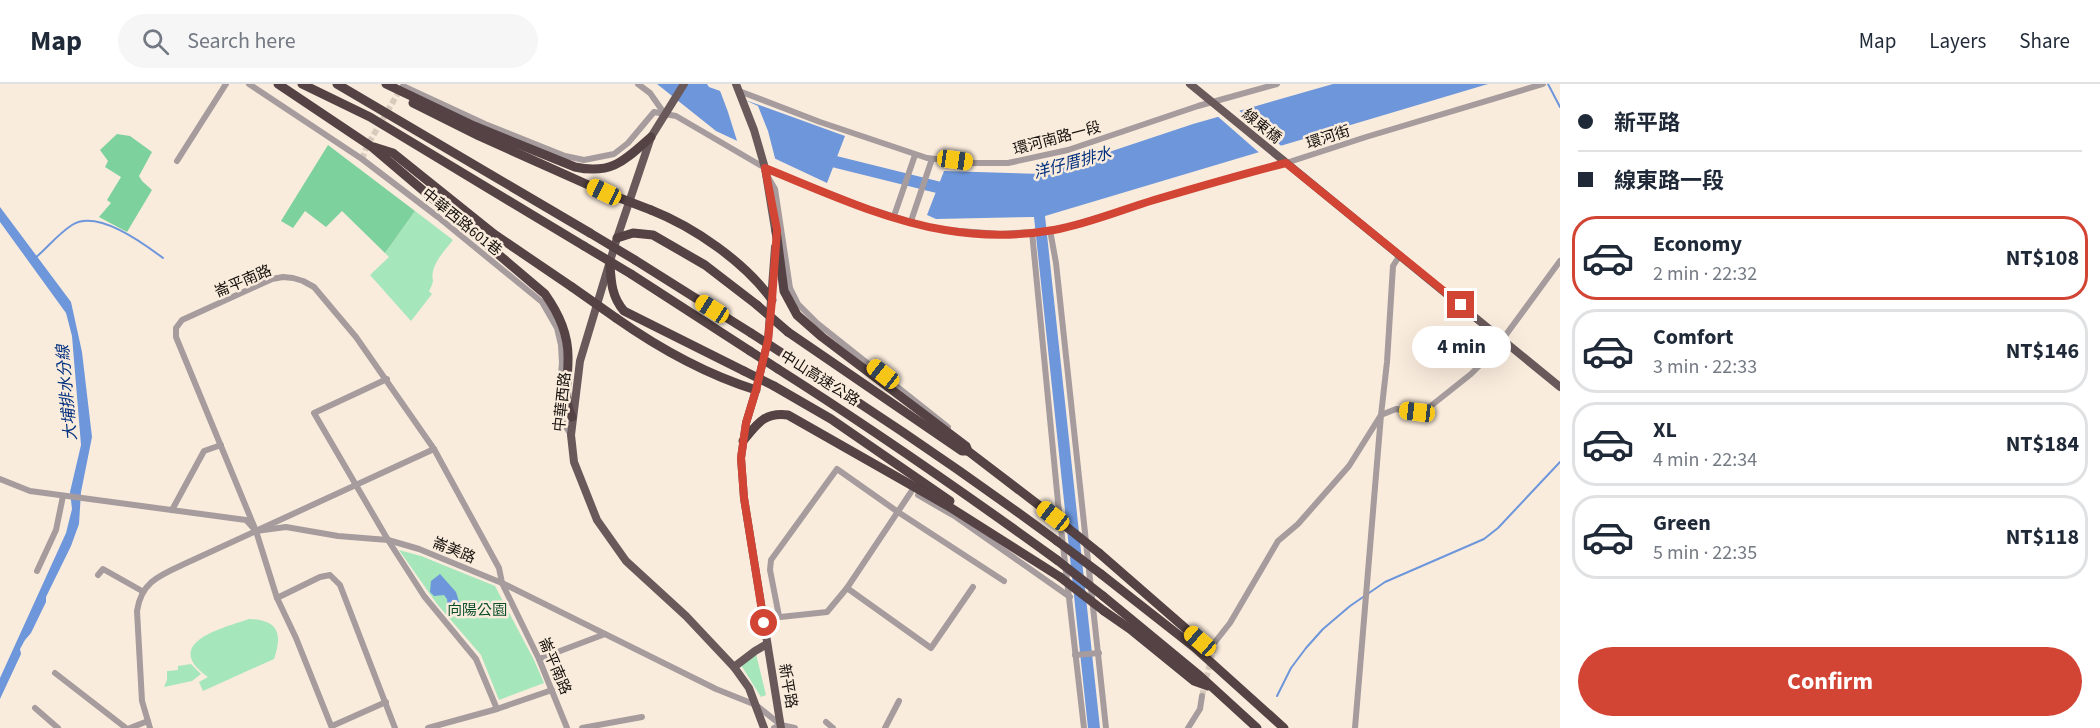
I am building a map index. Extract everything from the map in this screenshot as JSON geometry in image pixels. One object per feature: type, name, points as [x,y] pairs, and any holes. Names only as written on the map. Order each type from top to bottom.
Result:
[{"type":"highway","points":[[278,84],[372,147],[545,294],[564,326],[569,358],[567,406],[572,417]]},
{"type":"highway","name":"中山高速公路","points":[[302,84],[370,117],[631,274],[857,419],[946,480],[1104,596],[1257,728]]},
{"type":"highway","name":"中山高速公路","points":[[337,84],[636,260],[941,457],[1101,574],[1207,659],[1284,728]]},
{"type":"highway","points":[[378,84],[478,136],[679,224],[730,257],[763,287],[772,300]]},
{"type":"highway","points":[[386,84],[474,126],[590,170],[607,169],[618,164],[651,137]]},
{"type":"highway","points":[[372,147],[393,153],[494,234],[641,336],[693,366],[727,381],[756,390]]},
{"type":"highway","points":[[777,230],[784,291],[797,315],[822,337],[966,446],[968,451],[1099,553],[1200,641],[1207,659]]},
{"type":"highway","points":[[617,238],[633,233],[652,236],[705,265],[788,332],[962,451],[968,451]]},
{"type":"highway","points":[[610,264],[612,291],[617,303],[624,311],[744,370],[814,408],[1009,541],[1013,547]]},
{"type":"highway","points":[[743,441],[768,416],[788,415],[948,506],[1013,547],[1059,577],[1194,681],[1210,686]]},
{"type":"main road","name":"中華西路","points":[[684,84],[651,137],[617,238],[580,361],[572,417],[574,462],[597,520],[626,561],[686,616],[734,667],[749,688],[764,728]]},
{"type":"main road","name":"線東橋","points":[[1190,84],[1560,387]]},
{"type":"main road","name":"新平路","points":[[737,88],[754,130],[777,230],[768,340],[746,423],[741,458],[744,498],[779,727]]},
{"type":"main road","points":[[734,667],[767,644]]},
{"type":"street","points":[[177,160],[226,84]]},
{"type":"street","name":"中華西路601巷","points":[[249,84],[362,159],[447,224],[542,302],[557,328],[561,345],[562,363],[558,405],[561,419],[571,435]]},
{"type":"street","points":[[638,84],[650,93],[664,113]]},
{"type":"street","name":"環河南路一段","points":[[737,88],[915,155],[973,163],[1008,163],[1031,160],[1068,150],[1212,102],[1277,84]]},
{"type":"street","name":"環河街","points":[[664,113],[676,116],[765,171],[857,205],[937,228],[967,232],[1032,232],[1050,230],[1286,163],[1543,84]]},
{"type":"street","points":[[403,86],[485,124],[565,156],[585,160],[614,154],[628,143],[654,112],[664,113]]},
{"type":"street","points":[[894,216],[915,155]]},
{"type":"street","points":[[911,222],[932,159]]},
{"type":"street","points":[[765,171],[776,189],[788,282],[798,304],[817,323],[958,434]]},
{"type":"street","points":[[1050,230],[1056,263],[1106,728]]},
{"type":"street","points":[[1032,232],[1058,502],[1084,728]]},
{"type":"street","points":[[1355,728],[1387,362],[1393,266],[1400,255]]},
{"type":"street","points":[[1215,642],[1230,623],[1278,541],[1298,524],[1349,466],[1381,415],[1396,409],[1417,412],[1427,409],[1471,374],[1503,340],[1560,261]]},
{"type":"street","name":"崙平南路","points":[[332,727],[277,598],[256,531],[176,337],[176,328],[182,320],[272,279],[283,277],[303,281],[314,287],[387,378],[434,449],[499,568],[502,583],[539,659],[567,728]]},
{"type":"street","points":[[387,378],[314,413],[388,540],[424,596],[476,659],[497,709]]},
{"type":"street","points":[[172,510],[204,452],[221,445]]},
{"type":"street","points":[[55,673],[128,728],[149,724],[142,701],[137,611],[142,591],[149,583],[163,574],[434,449]]},
{"type":"street","points":[[779,616],[770,570],[771,560],[837,469],[1004,581]]},
{"type":"street","points":[[0,479],[30,490],[63,496],[246,520],[256,531]]},
{"type":"street","points":[[771,618],[827,612],[847,588],[911,492]]},
{"type":"street","points":[[918,495],[956,517],[1070,597]]},
{"type":"street","points":[[37,571],[56,530],[63,496]]},
{"type":"street","name":"崙美路","points":[[256,531],[286,527],[338,536],[388,540],[419,549],[502,583],[716,689],[756,705],[779,727]]},
{"type":"street","points":[[98,575],[103,569],[142,591]]},
{"type":"street","points":[[277,598],[320,577],[330,575],[340,585],[395,728]]},
{"type":"street","points":[[847,588],[931,648],[973,587]]},
{"type":"street","points":[[539,659],[605,634]]},
{"type":"street","points":[[1077,655],[1097,653]]},
{"type":"street","points":[[428,728],[497,709],[552,690]]},
{"type":"street","points":[[1188,728],[1200,709],[1203,696]]},
{"type":"street","points":[[885,728],[899,701]]},
{"type":"street","points":[[332,727],[386,702]]},
{"type":"street","points":[[35,708],[58,728]]},
{"type":"street","points":[[582,728],[642,717]]},
{"type":"street","points":[[826,722],[833,728]]},
{"type":"street","points":[[779,727],[795,728]]},
{"type":"green space","points":[[117,134],[130,136],[152,152],[139,176],[152,190],[127,232],[99,217],[111,203],[107,200],[121,177],[105,167],[108,161],[100,150]]},
{"type":"green space","points":[[328,145],[415,211],[385,253],[342,211],[326,227],[305,211],[293,228],[281,221]]},
{"type":"green space","points":[[415,211],[453,240],[434,267],[433,282],[429,291],[432,294],[411,321],[370,275],[389,257],[385,253]]},
{"type":"green space","name":"向陽公園","points":[[399,550],[421,556],[495,586],[544,683],[499,700],[481,655],[437,604]]},
{"type":"green space","points":[[249,619],[266,622],[276,630],[278,642],[274,659],[203,691],[199,682],[208,677],[195,665],[190,655],[193,646],[212,632]]},
{"type":"green space","points":[[756,654],[766,695],[761,697],[741,665]]},
{"type":"green space","points":[[191,664],[201,674],[192,681],[164,687],[167,671],[178,670],[178,666]]},
{"type":"water","points":[[657,84],[707,84],[709,87],[845,136],[827,183],[716,131]]},
{"type":"water","points":[[1333,84],[1488,84],[1045,216],[1100,728],[1088,728],[1034,217],[936,219],[927,215],[944,171],[1043,174],[1193,124]]},
{"type":"water","points":[[0,207],[71,302],[82,352],[92,437],[81,492],[79,524],[46,597],[46,602],[31,633],[20,649],[21,654],[0,699],[0,678],[66,533],[72,509],[70,492],[81,445],[72,336],[66,313],[0,222]]},
{"type":"water","points":[[440,574],[456,592],[461,608],[448,607],[444,595],[434,596],[430,592],[431,581]]},
{"type":"pier","points":[[719,88],[758,106],[768,131],[776,162],[738,144]]},
{"type":"pier","points":[[1236,108],[1285,149],[1263,156],[1215,114]]},
{"type":"waterway","points":[[1548,84],[1560,107]]},
{"type":"waterway","name":"洋仔厝排水","points":[[822,156],[832,161],[953,191]]},
{"type":"waterway","points":[[34,259],[72,225],[82,221],[107,224],[144,244],[163,258]]},
{"type":"waterway","points":[[1277,696],[1291,668],[1306,648],[1323,629],[1350,606],[1385,582],[1484,539],[1498,528],[1560,462]]},
{"type":"tunnel","points":[[362,159],[367,146],[401,88]]},
{"type":"tunnel","points":[[1202,696],[1215,642]]},
{"type":"route","points":[[764,623],[744,498],[741,458],[746,423],[768,340],[772,300],[777,230],[765,168],[857,205],[927,226],[1000,234],[1064,228],[1186,190],[1286,163],[1461,305]]},
{"type":"water label","name":"大埔排水分線","points":[[66,393]]}]
